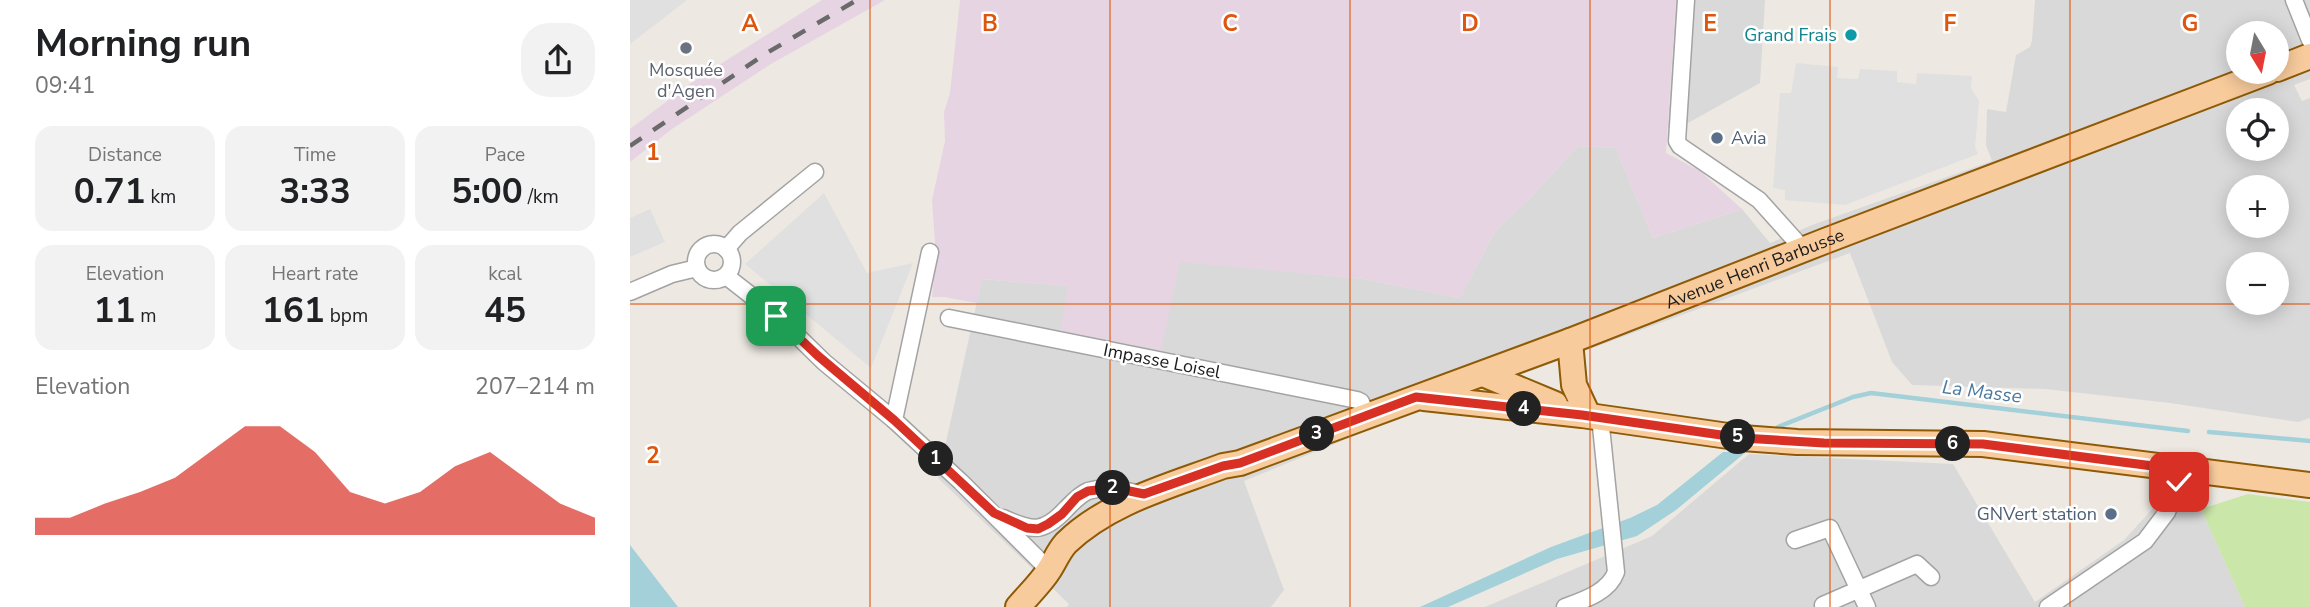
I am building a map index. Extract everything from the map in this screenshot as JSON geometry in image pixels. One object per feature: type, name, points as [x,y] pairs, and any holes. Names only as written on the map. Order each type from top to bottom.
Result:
[{"type":"main road","points":[[2289,64],[2310,56]]},
{"type":"main road","name":"Avenue Henri Barbusse","points":[[1018,607],[1049,570],[1066,543],[1096,518],[1151,494],[1570,341],[2226,84]]},
{"type":"main road","points":[[1570,341],[1574,385],[1590,416]]},
{"type":"main road","points":[[1477,376],[1590,416]]},
{"type":"main road","points":[[1477,376],[1494,405]]},
{"type":"main road","points":[[1416,397],[1797,442],[1983,444],[2310,485]]},
{"type":"main road","name":"Avenue Henri Barbusse","points":[[1049,570],[1070,562],[1122,520],[1228,476],[1240,463]]},
{"type":"main road","points":[[1122,520],[1151,494]]},
{"type":"street","points":[[1686,0],[1677,141],[1680,146],[1759,200],[1803,249]]},
{"type":"street","points":[[2294,0],[2310,40]]},
{"type":"street","points":[[2289,56],[2310,48]]},
{"type":"street","points":[[2289,75],[2310,68]]},
{"type":"street","points":[[2246,84],[2250,89],[2264,84]]},
{"type":"street","points":[[726,249],[740,233],[815,172]]},
{"type":"street","points":[[719,245],[726,249],[732,263],[726,276],[713,280],[702,275],[696,259],[699,254],[707,246],[719,245]]},
{"type":"street","points":[[894,420],[930,252]]},
{"type":"street","points":[[630,292],[672,274],[698,268]]},
{"type":"street","points":[[726,276],[776,316],[817,355],[894,420],[994,513],[1049,570]]},
{"type":"street","name":"Impasse Loisel","points":[[949,318],[1357,400],[1362,402],[1367,415]]},
{"type":"street","points":[[1565,607],[1599,592],[1612,582],[1616,566],[1609,508],[1590,416]]},
{"type":"street","points":[[2048,607],[2145,541],[2166,512],[2184,470]]},
{"type":"street","points":[[994,513],[1027,528],[1038,529],[1062,514],[1077,497],[1088,491],[1115,488],[1151,494]]},
{"type":"street","points":[[1795,540],[1830,528],[1867,607]]},
{"type":"street","points":[[1823,605],[1917,564],[1931,577]]},
{"type":"shaded area","points":[[630,0],[687,0],[630,44]]},
{"type":"shaded area","points":[[822,0],[885,0],[771,64],[672,129],[630,162],[630,129],[695,80]]},
{"type":"shaded area","points":[[960,0],[1676,0],[1666,153],[1700,171],[1742,209],[1653,238],[1616,148],[1578,146],[1495,231],[1460,298],[1363,279],[1180,262],[1161,350],[1060,331],[1068,286],[982,279],[977,303],[932,297],[936,255],[932,200],[945,141],[944,112],[950,93]]},
{"type":"shaded area","points":[[1676,0],[1765,0],[1760,83],[1686,124],[1668,128]]},
{"type":"shaded area","points":[[2035,0],[2310,0],[2310,79],[2294,85],[2302,101],[2310,98],[2310,418],[2298,422],[2170,403],[2045,389],[1912,385],[1892,362],[1850,253],[1354,436],[1244,481],[1284,590],[1271,607],[1067,607],[1069,604],[938,478],[982,279],[1069,286],[1160,350],[1180,261],[1363,279],[1460,298],[1495,231],[1578,146],[1616,148],[1653,238],[1742,209],[1770,243],[1812,225],[1992,161],[1986,145],[1987,109],[2006,112],[2016,55],[2030,47]]},
{"type":"shaded area","points":[[1796,63],[1838,67],[1837,78],[1858,79],[1860,69],[1897,71],[1897,82],[1916,84],[1917,73],[1972,76],[1971,88],[1979,101],[1975,147],[1978,154],[1845,205],[1785,200],[1785,190],[1773,188],[1780,93],[1791,93]]},
{"type":"shaded area","points":[[824,193],[867,273],[913,263],[871,368],[745,264]]},
{"type":"shaded area","points":[[650,209],[665,242],[630,257],[630,218]]},
{"type":"shaded area","points":[[1749,454],[1953,464],[2035,602],[2124,540],[2159,502],[2201,509],[2245,607],[1485,607],[1652,536]]},
{"type":"green space","points":[[2248,494],[2310,502],[2310,607],[2245,607],[2201,509]]},
{"type":"water","points":[[1723,452],[1746,452],[1676,510],[1637,536],[1557,559],[1448,607],[1420,607],[1551,547],[1630,518],[1657,505]]},
{"type":"water","points":[[630,545],[678,607],[630,607]]},
{"type":"waterway","name":"La Masse","points":[[1778,427],[1853,397],[1871,393],[2188,431]]},
{"type":"waterway","name":"La Masse","points":[[2209,432],[2310,441]]},
{"type":"railway","points":[[630,146],[765,54],[857,0]]},
{"type":"place","name":"Grand Frais","points":[[1851,35]]},
{"type":"place","name":"Mosquée d'Agen","points":[[686,48]]},
{"type":"place","name":"Avia","points":[[1717,138]]},
{"type":"place","name":"GNVert station","points":[[2111,514]]},
{"type":"route","points":[[776,316],[994,513],[1027,528],[1038,529],[1048,524],[1062,514],[1077,497],[1088,491],[1115,488],[1144,494],[1162,489],[1223,466],[1240,463],[1416,397],[1582,415],[1742,438],[1824,443],[1983,444],[2184,470],[2179,482]]}]
